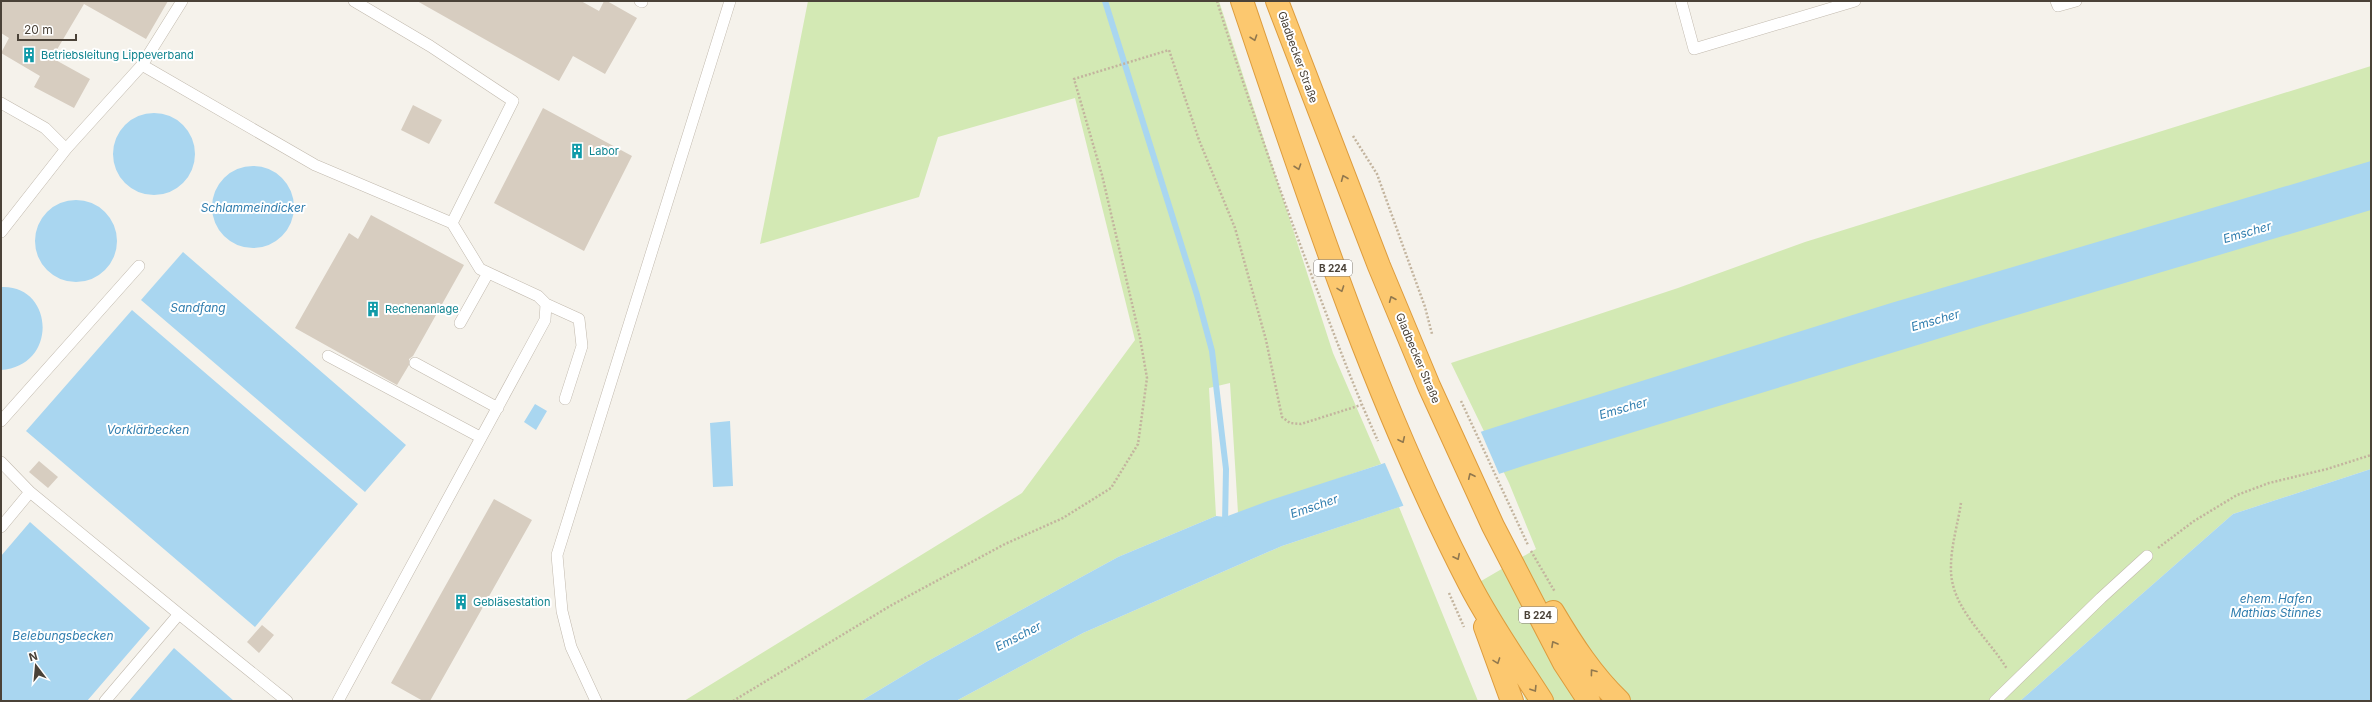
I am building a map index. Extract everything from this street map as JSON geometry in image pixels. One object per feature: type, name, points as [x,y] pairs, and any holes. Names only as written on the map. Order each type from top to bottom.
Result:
[{"type":"highway","name":"B 224","points":[[1242,1],[1340,288],[1386,404],[1443,530],[1470,585],[1542,701]]},
{"type":"highway","name":"Gladbecker Straße","points":[[1277,1],[1367,237],[1429,386],[1490,519],[1564,663],[1589,701]]},
{"type":"highway","points":[[1490,519],[1574,647],[1602,685],[1619,701]]},
{"type":"highway","points":[[1470,585],[1512,701]]},
{"type":"lane","points":[[1,231],[66,149],[142,65],[182,1]]},
{"type":"lane","points":[[354,1],[430,46],[513,101],[452,223]]},
{"type":"lane","points":[[596,701],[569,640],[562,611],[557,555],[730,1]]},
{"type":"lane","points":[[1681,1],[1694,49],[1855,1]]},
{"type":"lane","points":[[2056,1],[2058,6],[2076,1]]},
{"type":"lane","points":[[142,65],[315,165],[452,223],[480,269],[538,296],[546,304],[578,319],[582,346],[565,399]]},
{"type":"lane","points":[[1,103],[45,128],[66,149]]},
{"type":"lane","points":[[1,421],[138,266]]},
{"type":"lane","points":[[460,323],[488,273]]},
{"type":"lane","points":[[338,701],[480,437],[498,408],[545,320],[546,304]]},
{"type":"lane","points":[[328,356],[480,437]]},
{"type":"lane","points":[[415,362],[498,408]]},
{"type":"lane","points":[[1,462],[30,492],[287,701]]},
{"type":"lane","points":[[1,527],[30,492]]},
{"type":"lane","points":[[1995,701],[2147,556]]},
{"type":"lane","points":[[105,701],[179,614]]},
{"type":"path","points":[[1217,1],[1243,87],[1365,413]]},
{"type":"path","points":[[733,701],[890,606],[1005,544],[1063,518],[1111,488],[1138,444],[1147,378],[1140,338],[1102,175],[1074,79],[1169,50],[1199,140],[1234,228],[1264,333],[1282,417],[1290,423],[1301,424],[1362,405]]},
{"type":"path","points":[[1350,130],[1377,174],[1425,307],[1433,338]]},
{"type":"path","points":[[1459,398],[1509,502]]},
{"type":"path","points":[[2147,556],[2194,521],[2237,495],[2269,483],[2326,469],[2371,454]]},
{"type":"path","points":[[1961,503],[1951,566],[1952,583],[1960,604],[2015,681]]},
{"type":"path","points":[[1447,588],[1465,629]]},
{"type":"green space","points":[[808,1],[1219,1],[1333,353],[1381,464],[1238,513],[1230,383],[1209,388],[1216,516],[1118,557],[926,662],[861,701],[684,701],[1022,493],[1135,340],[1075,98],[938,137],[919,197],[760,244]]},
{"type":"green space","points":[[2371,66],[2371,469],[2233,514],[2020,701],[1526,701],[1476,584],[1536,549],[1509,483],[1451,363],[1678,288],[1805,242]]},
{"type":"green space","points":[[1399,507],[1478,701],[956,701],[1083,633],[1282,546]]},
{"type":"water","name":"Schlammeindicker","points":[[146,113],[162,113],[177,120],[188,131],[195,146],[195,162],[192,170],[183,183],[170,192],[162,195],[146,195],[131,188],[120,177],[113,162],[113,146],[120,131],[131,120]]},
{"type":"water","name":"Emscher","points":[[2371,161],[2371,210],[1983,325],[1526,465],[1282,546],[1083,633],[956,701],[861,701],[926,662],[1118,557],[1216,516],[1225,517],[1268,501],[1514,421],[1891,303]]},
{"type":"water","name":"Schlammeindicker","points":[[245,166],[261,166],[276,173],[287,184],[294,199],[294,215],[291,223],[282,236],[269,245],[261,248],[245,248],[230,241],[219,230],[212,215],[212,199],[219,184],[230,173]]},
{"type":"water","points":[[68,200],[84,200],[99,207],[110,218],[117,233],[117,249],[114,257],[105,270],[92,279],[84,282],[68,282],[53,275],[42,264],[35,249],[35,233],[42,218],[53,207]]},
{"type":"water","name":"Sandfang","points":[[183,252],[406,445],[365,492],[141,300]]},
{"type":"water","points":[[1,287],[19,290],[32,298],[40,311],[43,326],[40,341],[33,355],[20,365],[1,370]]},
{"type":"water","name":"Vorklärbecken","points":[[132,310],[358,504],[255,627],[26,431]]},
{"type":"water","points":[[535,404],[547,411],[536,430],[524,422]]},
{"type":"water","points":[[730,421],[733,486],[713,487],[710,423]]},
{"type":"water","name":"ehem. Hafen Mathias Stinnes","points":[[2371,469],[2371,701],[2020,701],[2233,514]]},
{"type":"water","name":"Belebungsbecken","points":[[30,522],[150,628],[87,701],[1,701],[1,556]]},
{"type":"water","points":[[174,648],[234,701],[129,701]]},
{"type":"pier","points":[[1480,430],[1500,476],[1404,507],[1384,461]]},
{"type":"building","points":[[1,1],[168,1],[146,39],[84,4],[52,58],[90,79],[74,108],[34,87],[40,76],[1,53],[9,38],[1,33]]},
{"type":"building","points":[[417,1],[581,1],[599,11],[604,1],[607,1],[637,18],[605,74],[573,56],[559,81]]},
{"type":"building","points":[[413,105],[442,120],[429,144],[401,130]]},
{"type":"building","points":[[543,108],[632,156],[584,251],[494,203]]},
{"type":"building","name":"Rechenanlage","points":[[371,215],[464,265],[413,356],[409,359],[409,365],[397,385],[295,328],[349,233],[358,239]]},
{"type":"building","points":[[39,461],[58,477],[48,488],[29,472]]},
{"type":"building","name":"Gebläsestation","points":[[494,499],[532,520],[430,701],[423,701],[391,683]]},
{"type":"building","points":[[262,625],[274,635],[259,653],[247,642]]},
{"type":"waterway","points":[[1105,1],[1197,295],[1212,351],[1226,469],[1225,524]]},
{"type":"place","name":"Betriebsleitung Lippeverband","points":[[29,55]]},
{"type":"place","name":"Labor","points":[[577,151]]},
{"type":"place","name":"Rechenanlage","points":[[373,309]]},
{"type":"place","name":"Gebläsestation","points":[[461,602]]}]
